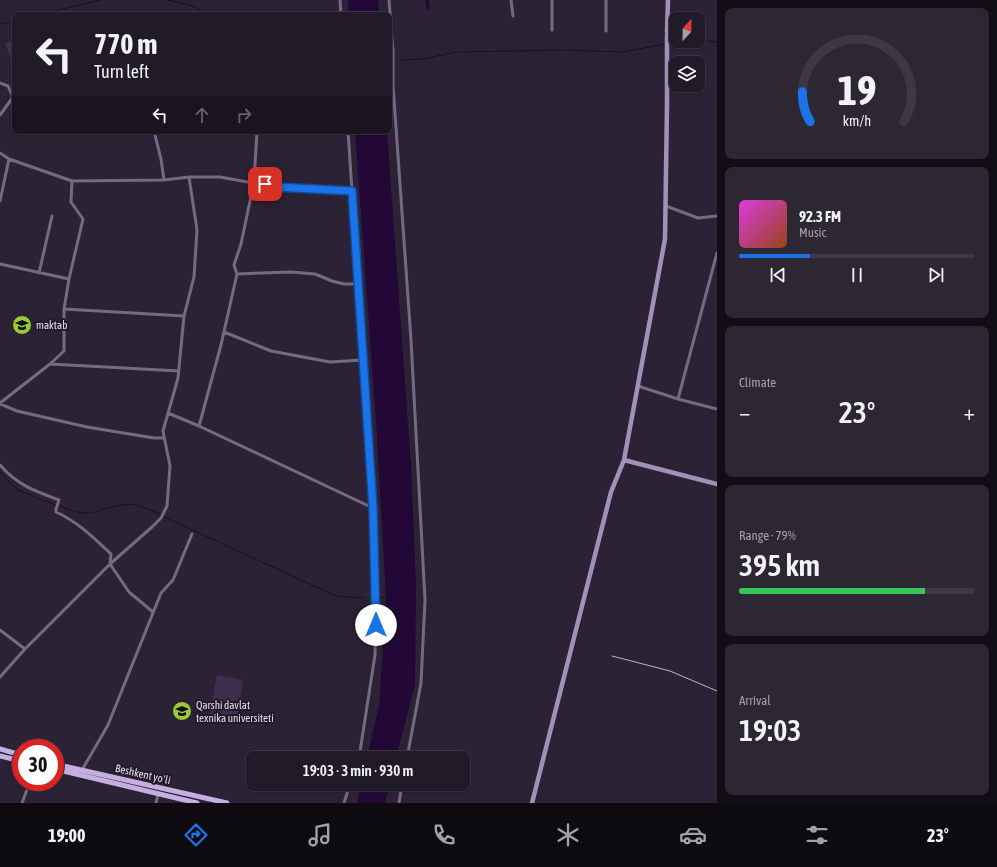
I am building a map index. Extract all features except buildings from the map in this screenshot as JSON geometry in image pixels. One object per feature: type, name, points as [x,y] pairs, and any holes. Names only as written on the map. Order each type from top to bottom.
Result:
[{"type":"main road","points":[[0,750],[12,753]]},
{"type":"main road","points":[[0,756],[12,759]]},
{"type":"main road","name":"Beshkent yoʻli","points":[[64,766],[227,803]]},
{"type":"main road","name":"Beshkent yoʻli","points":[[64,771],[197,803]]},
{"type":"street","points":[[340,0],[341,12]]},
{"type":"street","points":[[389,0],[390,12]]},
{"type":"street","points":[[511,0],[513,16]]},
{"type":"street","points":[[552,0],[552,30]]},
{"type":"street","points":[[606,0],[606,31]]},
{"type":"street","points":[[532,803],[611,492],[624,460],[664,239],[666,206],[668,0]]},
{"type":"street","points":[[392,38],[393,85],[411,340],[425,600],[421,683],[408,751]]},
{"type":"street","points":[[0,83],[8,86],[12,94]]},
{"type":"street","points":[[0,115],[12,100]]},
{"type":"street","points":[[155,134],[164,180]]},
{"type":"street","points":[[199,426],[224,332],[237,274],[234,265],[241,244],[254,182],[257,134]]},
{"type":"street","points":[[348,134],[373,508],[376,610],[375,655],[360,751]]},
{"type":"street","points":[[0,153],[9,159],[72,181],[164,180],[190,177],[220,177],[275,187],[352,191]]},
{"type":"street","points":[[0,201],[9,159]]},
{"type":"street","points":[[0,677],[24,649],[110,564],[161,518],[167,506],[170,466],[163,431],[178,378],[184,316],[194,276],[197,230],[190,177]]},
{"type":"street","points":[[72,181],[71,202],[83,219],[69,279],[64,309],[64,351],[0,404],[17,411],[87,427],[154,438],[164,438]]},
{"type":"street","points":[[666,206],[698,218],[717,216]]},
{"type":"street","points":[[39,272],[52,216]]},
{"type":"street","points":[[678,399],[717,253]]},
{"type":"street","points":[[0,264],[69,279]]},
{"type":"street","points":[[237,274],[291,272],[316,274],[332,282],[358,284]]},
{"type":"street","points":[[64,309],[184,316]]},
{"type":"street","points":[[224,332],[271,351],[330,362],[363,360]]},
{"type":"street","points":[[50,364],[179,371]]},
{"type":"street","points":[[638,386],[717,410]]},
{"type":"street","points":[[168,414],[199,426],[373,508]]},
{"type":"street","points":[[624,460],[717,484]]},
{"type":"street","points":[[0,465],[8,475],[23,486],[59,500],[56,512],[69,518],[90,534],[111,554],[110,564],[128,592],[154,612]]},
{"type":"street","points":[[82,770],[108,724],[161,593],[173,580],[192,534]]},
{"type":"street","points":[[0,630],[24,649]]},
{"type":"street","points":[[22,803],[27,791]]},
{"type":"street","points":[[344,803],[348,791]]},
{"type":"street","points":[[399,803],[401,791]]},
{"type":"street","points":[[156,803],[158,794]]},
{"type":"shaded area","points":[[348,0],[378,0],[379,12],[349,12]]},
{"type":"shaded area","points":[[125,11],[131,12],[85,12]]},
{"type":"shaded area","points":[[12,41],[12,69],[11,60],[5,43]]},
{"type":"shaded area","points":[[355,134],[387,134],[411,466],[416,584],[415,685],[398,751],[369,751],[379,705],[386,598],[376,422]]},
{"type":"shaded area","points":[[217,675],[243,680],[236,723],[209,718]]},
{"type":"shaded area","points":[[360,791],[388,791],[385,803],[357,803]]},
{"type":"waterway","points":[[50,12],[100,0]]},
{"type":"waterway","points":[[168,0],[190,5],[203,12]]},
{"type":"waterway","points":[[427,0],[428,7]]},
{"type":"waterway","points":[[0,24],[12,22]]},
{"type":"waterway","points":[[705,41],[717,42]]},
{"type":"waterway","points":[[400,60],[424,59],[455,52],[564,50],[623,52],[665,44]]},
{"type":"waterway","points":[[0,473],[18,490],[55,505]]},
{"type":"waterway","points":[[59,506],[82,513],[90,513],[118,505],[130,504],[160,514]]},
{"type":"waterway","points":[[164,517],[336,596],[364,598]]},
{"type":"waterway","points":[[379,597],[387,598]]},
{"type":"railway","points":[[612,656],[670,671],[717,691]]},
{"type":"place","name":"maktab","points":[[22,325]]},
{"type":"place","name":"Qarshi davlat texnika universiteti","points":[[182,711]]},
{"type":"route","points":[[265,184],[275,187],[352,191],[373,508],[376,625]]}]
